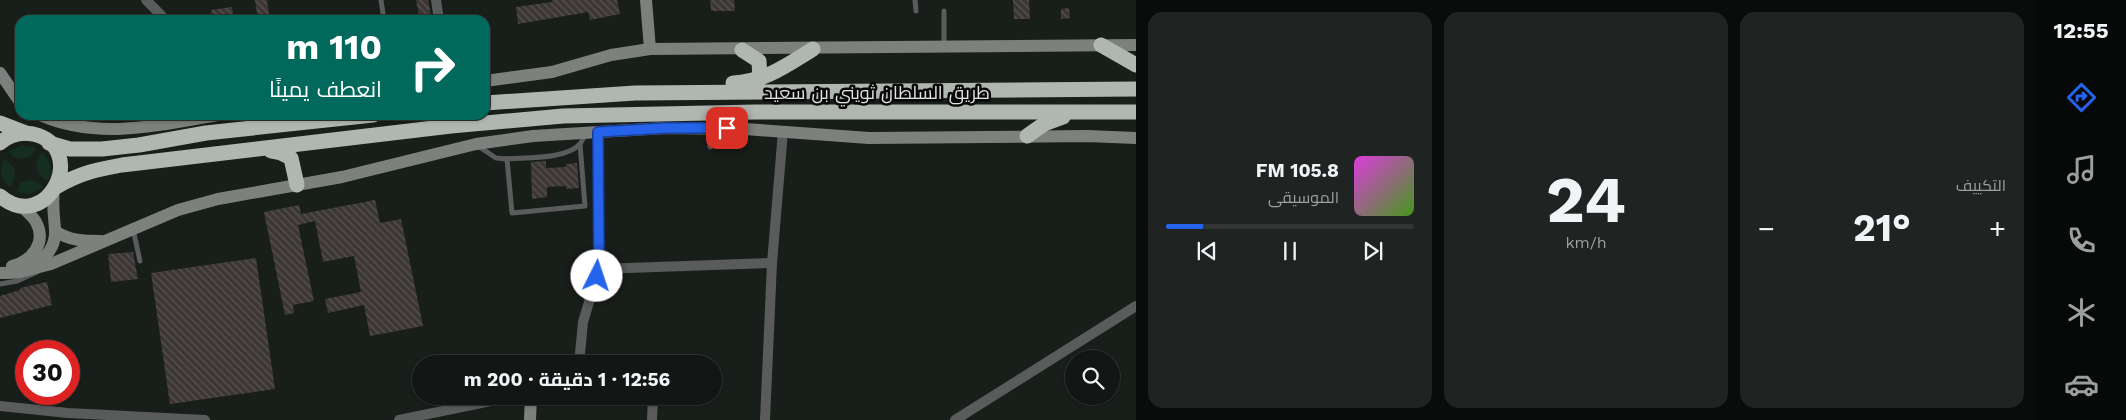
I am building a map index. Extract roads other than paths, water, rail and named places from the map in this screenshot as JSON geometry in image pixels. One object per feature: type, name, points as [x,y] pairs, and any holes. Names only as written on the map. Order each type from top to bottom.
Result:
[{"type":"highway","points":[[1100,45],[1136,65]]},
{"type":"highway","points":[[490,102],[546,90],[747,83],[760,79],[813,49]]},
{"type":"highway","points":[[742,50],[759,61],[760,79]]},
{"type":"highway","name":"طريق السلطان ثويني بن سعيد","points":[[490,103],[635,93],[1136,88]]},
{"type":"highway","name":"طريق السلطان ثويني بن سعيد","points":[[7,202],[39,202],[55,188],[76,175],[90,170],[451,126],[563,116],[756,112],[1136,112]]},
{"type":"highway","points":[[1027,136],[1050,120],[1098,112]]},
{"type":"highway","points":[[49,143],[70,149],[102,149],[206,134],[329,120]]},
{"type":"highway","points":[[0,123],[28,134],[39,136],[49,143],[56,152],[60,164],[60,176],[55,188]]},
{"type":"highway","points":[[0,143],[14,135],[28,134]]},
{"type":"highway","points":[[259,149],[281,153],[291,158],[298,185]]},
{"type":"street","points":[[146,0],[162,15]]},
{"type":"street","points":[[436,0],[438,15]]},
{"type":"street","points":[[646,0],[650,50]]},
{"type":"street","points":[[490,80],[552,72],[630,51],[1136,45]]},
{"type":"street","points":[[0,73],[15,95]]},
{"type":"street","points":[[52,120],[86,129],[131,129],[173,120]]},
{"type":"street","points":[[0,274],[40,267],[178,210],[218,199],[390,166],[476,144],[533,136],[666,128],[709,128],[783,131],[870,138],[1087,136],[1136,138]]},
{"type":"street","points":[[765,420],[772,263],[783,131]]},
{"type":"street","points":[[580,355],[583,322],[599,269],[593,132]]},
{"type":"street","points":[[991,145],[1015,142],[1027,136]]},
{"type":"street","points":[[870,138],[902,145],[991,145],[1077,142],[1106,138]]},
{"type":"street","points":[[20,272],[43,260],[53,242],[55,231],[52,201],[55,188]]},
{"type":"street","points":[[0,269],[22,263],[32,256],[37,247],[40,233],[36,222],[7,202]]},
{"type":"street","points":[[55,231],[64,237],[75,240],[108,240]]},
{"type":"street","points":[[599,269],[772,263]]},
{"type":"street","points":[[955,420],[1136,306]]},
{"type":"street","points":[[399,420],[472,405]]},
{"type":"street","points":[[530,420],[531,405]]},
{"type":"street","points":[[652,420],[653,405]]},
{"type":"street","points":[[0,406],[52,416],[205,420]]},
{"type":"lane","points":[[381,0],[383,15]]},
{"type":"lane","points":[[915,0],[916,11]]},
{"type":"lane","points":[[944,11],[944,47]]},
{"type":"lane","points":[[709,128],[710,147]]},
{"type":"lane","points":[[476,144],[496,158],[503,159],[564,154],[575,150],[593,132]]},
{"type":"lane","points":[[503,159],[507,159],[512,212],[585,206],[580,144]]},
{"type":"lane","points":[[133,228],[140,261]]},
{"type":"lane","points":[[0,284],[36,274],[40,267]]}]
